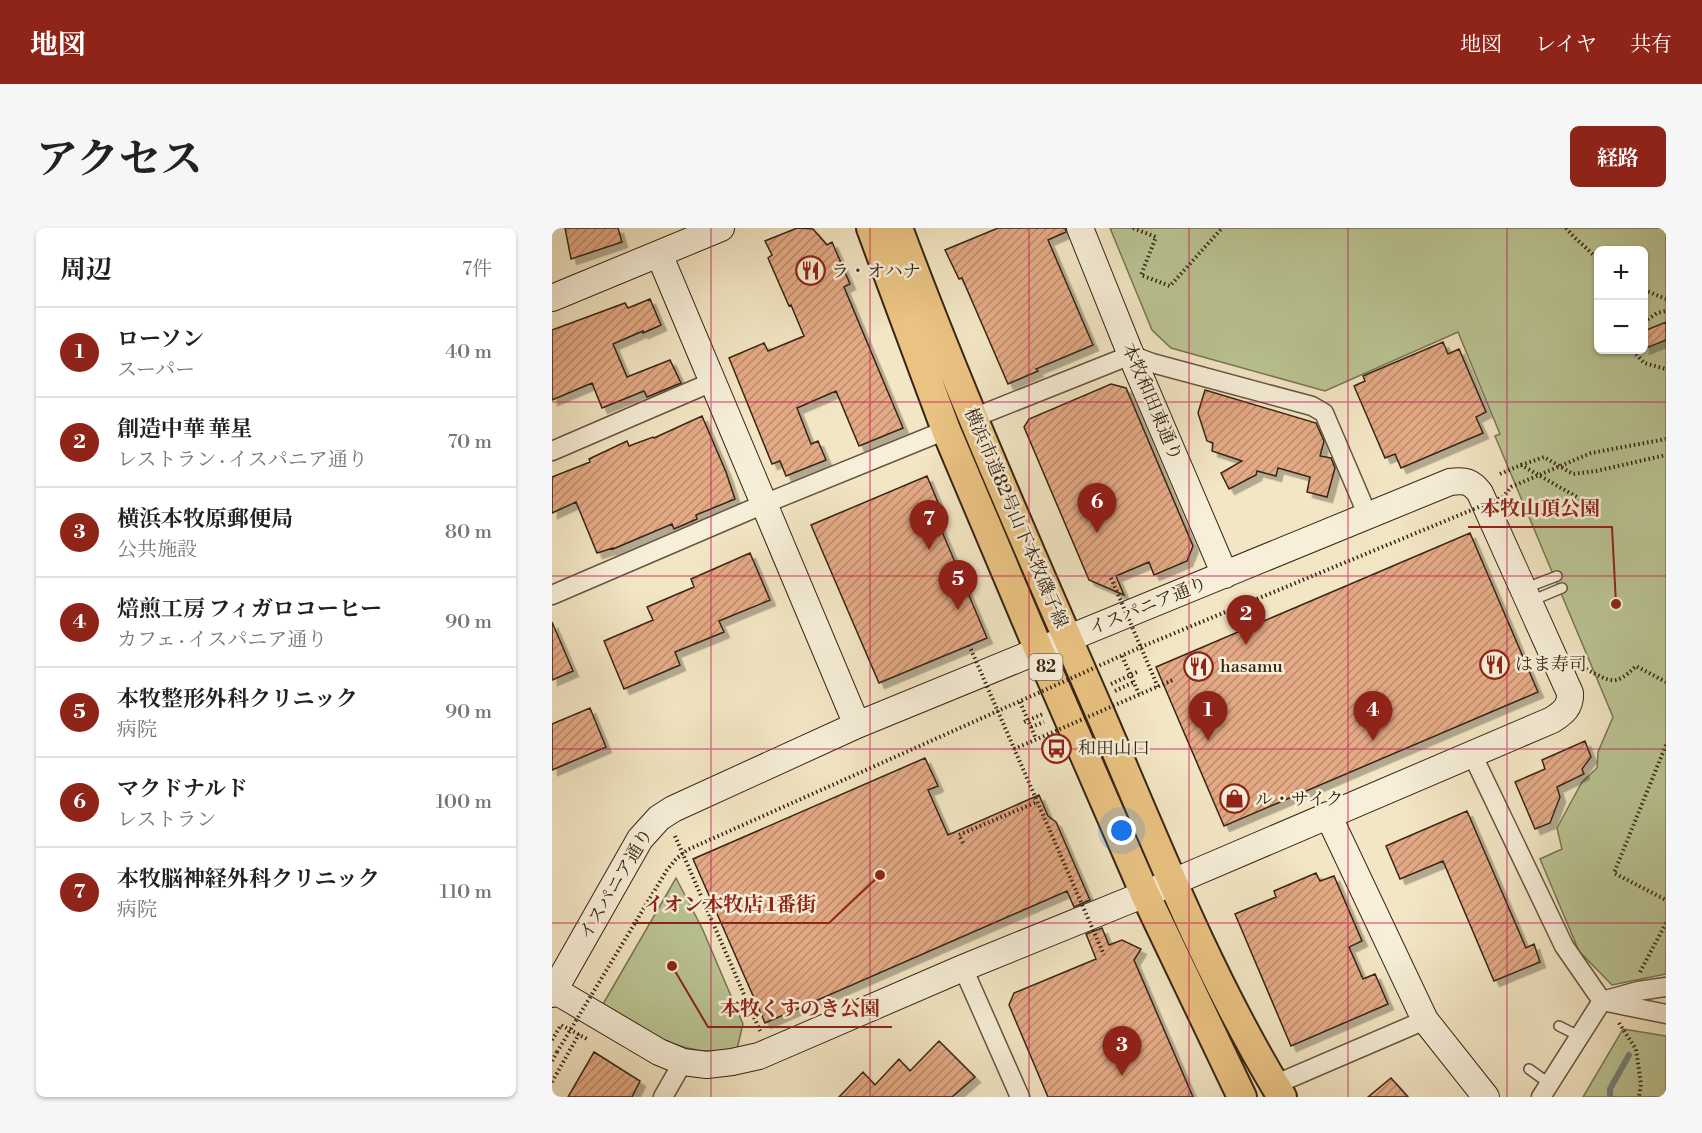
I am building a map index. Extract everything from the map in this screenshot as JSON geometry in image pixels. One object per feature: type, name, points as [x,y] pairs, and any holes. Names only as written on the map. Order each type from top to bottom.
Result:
[{"type":"main road","name":"横浜市道82号山下本牧磯子線","points":[[872,228],[946,430],[1039,650],[1145,894],[1242,1097]]},
{"type":"main road","name":"横浜市道82号山下本牧磯子線","points":[[898,228],[973,418],[1172,882],[1220,986],[1278,1091]]},
{"type":"street","points":[[552,298],[721,228]]},
{"type":"street","name":"本牧和田東通り","points":[[1080,228],[1131,355],[1226,575]]},
{"type":"street","points":[[659,254],[857,725]]},
{"type":"street","points":[[973,418],[1131,355],[1152,363],[1312,406],[1324,413],[1368,516]]},
{"type":"street","points":[[552,451],[712,382]]},
{"type":"street","points":[[552,596],[764,504],[946,430]]},
{"type":"street","name":"イスパニア通り","points":[[553,991],[640,839],[658,818],[673,808],[857,725],[1450,482],[1462,481],[1474,485],[1480,494],[1570,693],[1568,706],[1564,712],[1552,720],[1472,754]]},
{"type":"street","points":[[553,991],[659,1052],[682,1062],[707,1065],[759,1056],[1472,754],[1564,946],[1602,1001],[1666,1014]]},
{"type":"street","points":[[1328,815],[1425,1020],[1486,1097]]},
{"type":"street","points":[[963,968],[1020,1097]]},
{"type":"street","points":[[1545,1090],[1602,1001],[1638,991],[1666,987]]},
{"type":"street","points":[[1278,1091],[1425,1020]]},
{"type":"street","points":[[663,1097],[682,1062]]},
{"type":"lane","points":[[1527,595],[1557,576]]},
{"type":"lane","points":[[1527,595],[1562,588]]},
{"type":"lane","points":[[1559,1026],[1579,1036]]},
{"type":"lane","points":[[1529,1069],[1545,1090]]},
{"type":"path","points":[[1133,228],[1156,237],[1141,275],[1170,286],[1222,228]]},
{"type":"path","points":[[1566,228],[1594,255]]},
{"type":"path","points":[[1648,292],[1666,299]]},
{"type":"path","points":[[1648,319],[1657,313],[1666,311]]},
{"type":"path","points":[[1636,354],[1644,363],[1665,369]]},
{"type":"path","points":[[552,1061],[667,870],[687,850],[1141,647],[1503,497],[1511,487],[1591,453],[1666,439]]},
{"type":"path","points":[[1500,474],[1544,457],[1573,474],[1666,455]]},
{"type":"path","points":[[1521,465],[1584,501]]},
{"type":"path","points":[[1111,578],[1158,687]]},
{"type":"path","points":[[969,645],[1104,955]]},
{"type":"path","points":[[1122,656],[1139,694]]},
{"type":"path","points":[[1586,669],[1608,680],[1624,678],[1636,666],[1666,682]]},
{"type":"path","points":[[1134,682],[1114,691],[1110,684],[1137,672]]},
{"type":"path","points":[[1014,749],[1175,679]]},
{"type":"path","points":[[1020,702],[1036,739]]},
{"type":"path","points":[[1024,722],[1032,718]]},
{"type":"path","points":[[1666,745],[1614,873],[1666,900]]},
{"type":"path","points":[[963,843],[959,835],[1037,802]]},
{"type":"path","points":[[675,836],[760,1032]]},
{"type":"path","points":[[1637,977],[1666,923]]},
{"type":"path","points":[[1618,1022],[1636,1049],[1641,1084],[1639,1097]]},
{"type":"path","points":[[552,1082],[579,1034]]},
{"type":"green space","points":[[1110,228],[1666,228],[1666,974],[1612,985],[1579,951],[1540,859],[1562,849],[1557,828],[1582,782],[1597,768],[1598,752],[1613,717],[1495,436],[1500,434],[1458,332],[1325,391],[1171,348],[1152,330]]},
{"type":"green space","points":[[676,878],[702,928],[743,1024],[737,1049],[709,1051],[681,1046],[654,1035],[603,1004]]},
{"type":"green space","points":[[1623,1029],[1666,1036],[1666,1097],[1583,1097]]},
{"type":"building","points":[[565,228],[618,228],[622,242],[571,259]]},
{"type":"building","points":[[797,228],[813,229],[827,245],[832,242],[850,284],[844,287],[903,428],[859,446],[836,391],[797,408],[811,444],[818,441],[826,460],[786,476],[780,461],[772,464],[729,358],[764,343],[768,351],[804,336],[768,258],[772,255],[765,241]]},
{"type":"building","points":[[998,228],[1065,228],[1066,232],[1048,240],[1093,345],[1036,369],[1038,371],[1008,384],[962,278],[959,279],[945,250]]},
{"type":"building","points":[[650,299],[661,325],[613,344],[627,377],[670,360],[681,383],[647,397],[644,391],[602,408],[592,383],[552,400],[552,330],[625,303],[628,308]]},
{"type":"building","points":[[1666,322],[1666,340],[1648,347],[1648,329]]},
{"type":"building","points":[[1443,342],[1448,354],[1459,349],[1486,412],[1476,417],[1483,433],[1401,468],[1395,454],[1385,458],[1354,386],[1365,381],[1363,376]]},
{"type":"building","points":[[1111,384],[1126,388],[1193,546],[1187,561],[1154,575],[1149,562],[1116,576],[1124,595],[1089,580],[1024,427],[1029,419]]},
{"type":"building","points":[[1205,390],[1316,423],[1324,441],[1320,456],[1331,458],[1335,468],[1327,497],[1307,492],[1310,477],[1278,468],[1276,476],[1257,471],[1256,475],[1229,489],[1221,473],[1242,461],[1212,451],[1213,443],[1207,441],[1198,413]]},
{"type":"building","points":[[702,416],[735,499],[696,515],[697,519],[674,529],[672,524],[613,549],[597,553],[576,502],[552,513],[552,477],[590,462],[589,459],[627,441],[629,446],[654,438]]},
{"type":"building","points":[[927,476],[942,512],[935,515],[987,638],[879,683],[811,525]]},
{"type":"building","points":[[1470,533],[1538,692],[1224,826],[1156,667]]},
{"type":"building","points":[[750,553],[770,600],[719,621],[724,632],[675,652],[680,665],[624,689],[604,641],[653,620],[647,607],[694,587],[691,579]]},
{"type":"building","points":[[552,622],[573,671],[552,680]]},
{"type":"building","points":[[590,708],[606,747],[552,770],[552,724]]},
{"type":"building","points":[[1585,741],[1591,757],[1582,769],[1584,774],[1557,787],[1560,797],[1550,823],[1535,829],[1515,782],[1545,769],[1542,760]]},
{"type":"building","points":[[925,758],[938,786],[928,790],[948,835],[1039,795],[1048,816],[1056,822],[1090,900],[1074,907],[1067,891],[765,1023],[693,859]]},
{"type":"building","points":[[1467,811],[1526,948],[1534,944],[1540,962],[1494,981],[1443,861],[1400,879],[1386,846]]},
{"type":"building","points":[[1316,873],[1320,881],[1334,876],[1362,941],[1349,947],[1363,979],[1375,974],[1388,1004],[1291,1046],[1235,914],[1276,897],[1274,891]]},
{"type":"building","points":[[1102,928],[1109,945],[1122,940],[1141,949],[1134,960],[1193,1097],[1048,1097],[1009,1005],[1014,993],[1096,959],[1086,934]]},
{"type":"building","points":[[939,1041],[975,1077],[952,1097],[839,1097],[863,1072],[875,1085],[899,1059],[910,1071]]},
{"type":"building","points":[[594,1052],[640,1081],[632,1097],[568,1097]]},
{"type":"building","points":[[1391,1078],[1408,1097],[1368,1097]]},
{"type":"waterway","points":[[1610,1097],[1610,1089],[1629,1055]]},
{"type":"place","name":"ラ・オハナ","points":[[810,271]]},
{"type":"place","name":"マクドナルド","points":[[1097,533]]},
{"type":"place","name":"本牧脳神経外科クリニック","points":[[929,550]]},
{"type":"place","name":"本牧山頂公園","points":[[1616,604]]},
{"type":"place","name":"本牧整形外科クリニック","points":[[958,610]]},
{"type":"place","name":"創造中華 華星","points":[[1246,645]]},
{"type":"place","name":"はま寿司","points":[[1494,664]]},
{"type":"place","name":"hasamu","points":[[1199,666]]},
{"type":"place","name":"ローソン","points":[[1208,741]]},
{"type":"place","name":"焙煎工房 フィガロコーヒー","points":[[1373,741]]},
{"type":"place","name":"和田山口","points":[[1057,748]]},
{"type":"place","name":"ル・サイク","points":[[1234,799]]},
{"type":"place","name":"イオン本牧店 1番街","points":[[880,875]]},
{"type":"place","name":"本牧くすのき公園","points":[[672,966]]},
{"type":"place","name":"横浜本牧原郵便局","points":[[1122,1076]]}]
